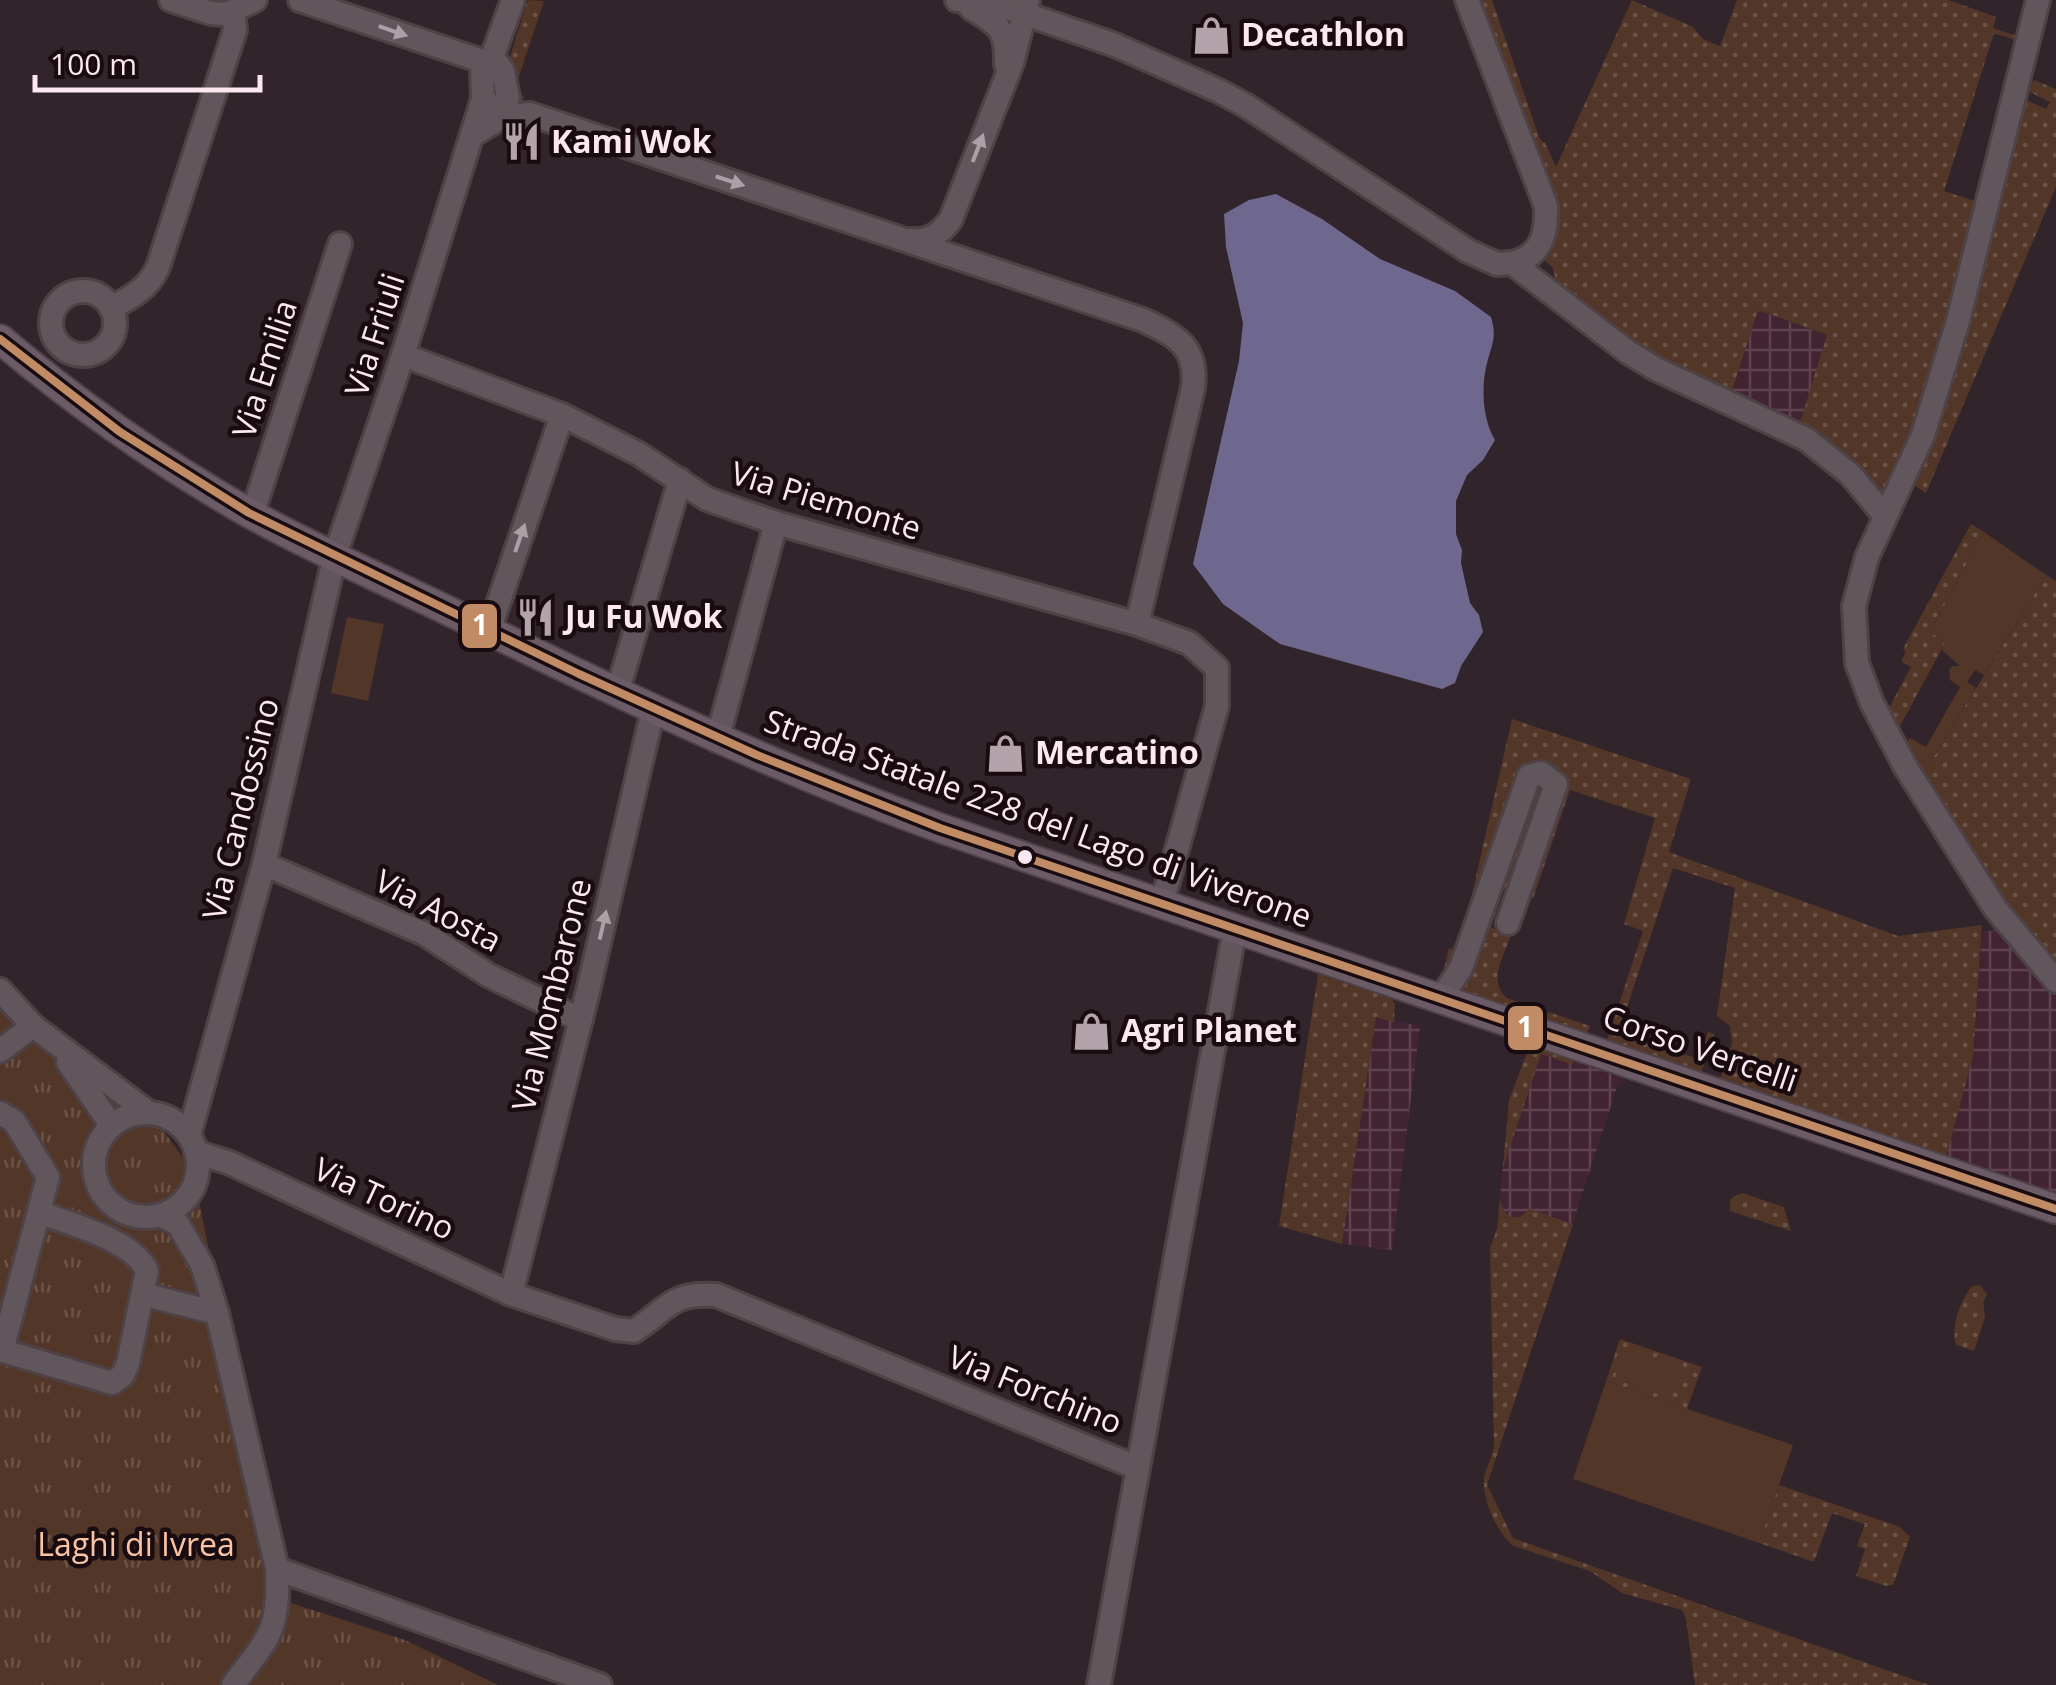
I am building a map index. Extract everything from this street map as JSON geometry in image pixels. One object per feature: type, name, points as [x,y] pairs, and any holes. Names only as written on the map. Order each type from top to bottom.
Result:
[{"type":"main road","name":"Strada Statale 228 del Lago di Viverone","points":[[0,339],[104,420],[252,514],[717,740],[870,803],[1321,957]]},
{"type":"main road","name":"Corso Vercelli","points":[[1321,957],[2056,1209]]},
{"type":"street","points":[[171,0],[210,13],[244,6]]},
{"type":"street","points":[[300,0],[498,65],[503,71],[508,98],[474,134]]},
{"type":"street","points":[[488,64],[513,0]]},
{"type":"street","points":[[959,1],[1027,7],[1218,91],[1468,252],[1497,264],[1512,263],[1528,257],[1544,242],[1546,206],[1467,0]]},
{"type":"street","points":[[2038,0],[1958,321],[1923,435],[1884,515],[1854,606],[1857,664],[1904,766],[1995,908],[2056,980]]},
{"type":"street","points":[[959,1],[1000,29],[1006,39],[1005,78]]},
{"type":"street","points":[[111,308],[152,281],[244,6]]},
{"type":"street","points":[[906,239],[922,241],[936,236],[951,220],[1018,46],[1027,7]]},
{"type":"street","points":[[497,107],[530,114],[906,239],[1144,320],[1174,334],[1188,350],[1196,369],[1194,388],[1137,624]]},
{"type":"street","name":"Via Friuli","points":[[335,555],[474,134],[497,107]]},
{"type":"street","points":[[951,220],[966,253],[982,266]]},
{"type":"street","name":"Via Emilia","points":[[252,514],[340,244]]},
{"type":"street","points":[[1512,263],[1656,369],[1806,439],[1850,474],[1884,515]]},
{"type":"street","name":"Via Piemonte","points":[[403,355],[562,414],[640,454],[707,500],[776,524],[1137,624],[1189,643],[1217,668],[1217,706],[1162,903]]},
{"type":"street","points":[[489,631],[562,414]]},
{"type":"street","points":[[617,693],[680,480]]},
{"type":"street","points":[[717,740],[776,524]]},
{"type":"street","name":"Via Candossino","points":[[187,1235],[204,1078],[264,864],[335,555]]},
{"type":"street","name":"Via Mombarone","points":[[511,1294],[581,1020],[653,710]]},
{"type":"street","points":[[1441,998],[1461,968],[1529,776],[1542,773],[1556,784],[1508,923]]},
{"type":"street","name":"Via Aosta","points":[[264,864],[425,934],[488,975],[581,1020]]},
{"type":"street","name":"Via Forchino","points":[[511,1294],[614,1329],[634,1331],[672,1302],[691,1294],[716,1295],[1138,1468],[1235,928]]},
{"type":"street","points":[[0,990],[33,1026],[149,1112],[173,1120],[194,1161],[180,1205],[160,1215]]},
{"type":"street","points":[[0,1051],[33,1026]]},
{"type":"street","points":[[53,1041],[111,1125]]},
{"type":"street","points":[[204,1078],[183,1101],[127,1116],[111,1125],[98,1143],[94,1174],[101,1192],[127,1214],[160,1215],[178,1224],[202,1265],[217,1313],[277,1569],[278,1598],[268,1641],[233,1685]]},
{"type":"street","points":[[0,1113],[14,1122],[48,1178],[1,1351],[112,1383],[123,1375],[128,1363],[146,1272],[137,1255],[124,1246],[39,1212]]},
{"type":"street","name":"Via Torino","points":[[194,1161],[230,1163],[511,1294]]},
{"type":"street","points":[[142,1294],[217,1313]]},
{"type":"street","points":[[1099,1685],[1138,1468]]},
{"type":"street","points":[[277,1569],[600,1685]]},
{"type":"shaded area","points":[[1276,194],[1322,219],[1380,259],[1455,291],[1491,317],[1494,335],[1483,392],[1487,422],[1495,440],[1483,460],[1467,475],[1456,501],[1461,563],[1470,603],[1479,615],[1483,632],[1455,683],[1442,689],[1280,644],[1223,604],[1193,564],[1239,361],[1243,323],[1226,247],[1224,214],[1249,200]]},
{"type":"shaded area","points":[[1758,310],[1828,336],[1799,426],[1730,397]]},
{"type":"shaded area","points":[[1997,930],[2056,995],[2056,1194],[1946,1157],[1973,1056],[1982,932]]},
{"type":"shaded area","points":[[1376,1017],[1420,1026],[1392,1250],[1342,1244]]},
{"type":"shaded area","points":[[1531,1042],[1627,1081],[1617,1087],[1567,1241],[1497,1229],[1509,1101]]},
{"type":"green space","points":[[528,0],[544,1],[514,91],[524,96],[522,102],[516,99],[507,66]]},
{"type":"green space","points":[[1475,0],[1492,0],[1540,140],[1556,167],[1632,0],[1693,27],[1703,39],[1720,46],[1737,0],[1948,0],[1996,17],[1993,28],[2025,39],[2024,43],[1994,33],[1944,191],[1984,204],[1937,376],[1887,500],[1799,426],[1827,335],[1758,310],[1730,397],[1665,366],[1558,292],[1553,268],[1541,257],[1548,248]]},
{"type":"green space","points":[[2034,80],[2056,89],[2056,187],[1926,493],[1907,480],[2020,97],[2046,109],[2050,102],[2028,91]]},
{"type":"green space","points":[[1971,524],[1984,532],[1930,632],[1945,643],[1893,739],[1883,719],[1911,667],[1901,661],[1906,652],[1903,649]]},
{"type":"green space","points":[[1984,532],[2046,575],[1984,675],[1975,670],[1967,682],[1976,688],[1920,779],[1905,745],[1910,738],[1926,747],[1960,687],[1950,680],[1949,670],[1960,666],[1942,650],[1945,643],[1930,632]]},
{"type":"green space","points":[[2046,575],[2056,581],[2056,973],[2021,931],[1920,779]]},
{"type":"green space","points":[[347,617],[384,624],[368,701],[331,693]]},
{"type":"green space","points":[[1512,719],[1691,779],[1669,852],[1898,936],[1982,925],[1973,1056],[1946,1157],[1720,1079],[1732,1044],[1730,1026],[1717,1016],[1735,888],[1673,868],[1619,1032],[1698,1059],[1708,1032],[1714,1034],[1701,1073],[1607,1041],[1643,931],[1624,924],[1655,818],[1570,790],[1533,899],[1504,889],[1491,927],[1511,935],[1498,976],[1498,984],[1507,998],[1590,1026],[1587,1035],[1440,985],[1449,948],[1456,950],[1466,920]]},
{"type":"green space","points":[[1318,974],[1392,999],[1395,1004],[1394,1022],[1376,1017],[1342,1244],[1279,1226]]},
{"type":"green space","name":"Laghi di Ivrea","points":[[0,980],[73,1045],[132,1088],[193,1171],[235,1380],[291,1603],[405,1640],[498,1685],[0,1685]]},
{"type":"green space","points":[[1531,1042],[1573,1060],[1573,1065],[1541,1054],[1503,1168],[1509,1101]]},
{"type":"green space","points":[[1742,1193],[1784,1207],[1791,1231],[1730,1211],[1730,1199]]},
{"type":"green space","points":[[1500,1198],[1511,1216],[1520,1217],[1530,1209],[1573,1224],[1487,1485],[1513,1538],[1929,1685],[1695,1685],[1682,1610],[1622,1593],[1590,1571],[1514,1546],[1508,1540],[1492,1515],[1484,1486],[1494,1446],[1490,1248],[1497,1229]]},
{"type":"green space","points":[[1980,1285],[1987,1294],[1983,1303],[1985,1317],[1974,1351],[1956,1345],[1955,1330],[1964,1299],[1972,1286]]},
{"type":"green space","points":[[1620,1339],[1702,1367],[1687,1409],[1606,1381]]},
{"type":"green space","points":[[1625,1348],[1680,1367],[1670,1397],[1615,1378]]},
{"type":"green space","points":[[1606,1381],[1793,1445],[1759,1543],[1573,1479]]},
{"type":"green space","points":[[1779,1485],[1900,1527],[1910,1537],[1893,1585],[1856,1576],[1865,1549],[1857,1546],[1865,1524],[1832,1513],[1814,1562],[1759,1543]]},
{"type":"transit line","name":"1","points":[[0,339],[120,432],[249,513],[579,674],[757,755],[940,828],[2056,1209]]},
{"type":"place","name":"Decathlon","points":[[1211,35]]},
{"type":"place","name":"Kami Wok","points":[[521,142]]},
{"type":"place","name":"Ju Fu Wok","points":[[535,617]]},
{"type":"place","name":"Mercatino","points":[[1005,753]]},
{"type":"place","name":"Agri Planet","points":[[1091,1031]]}]
